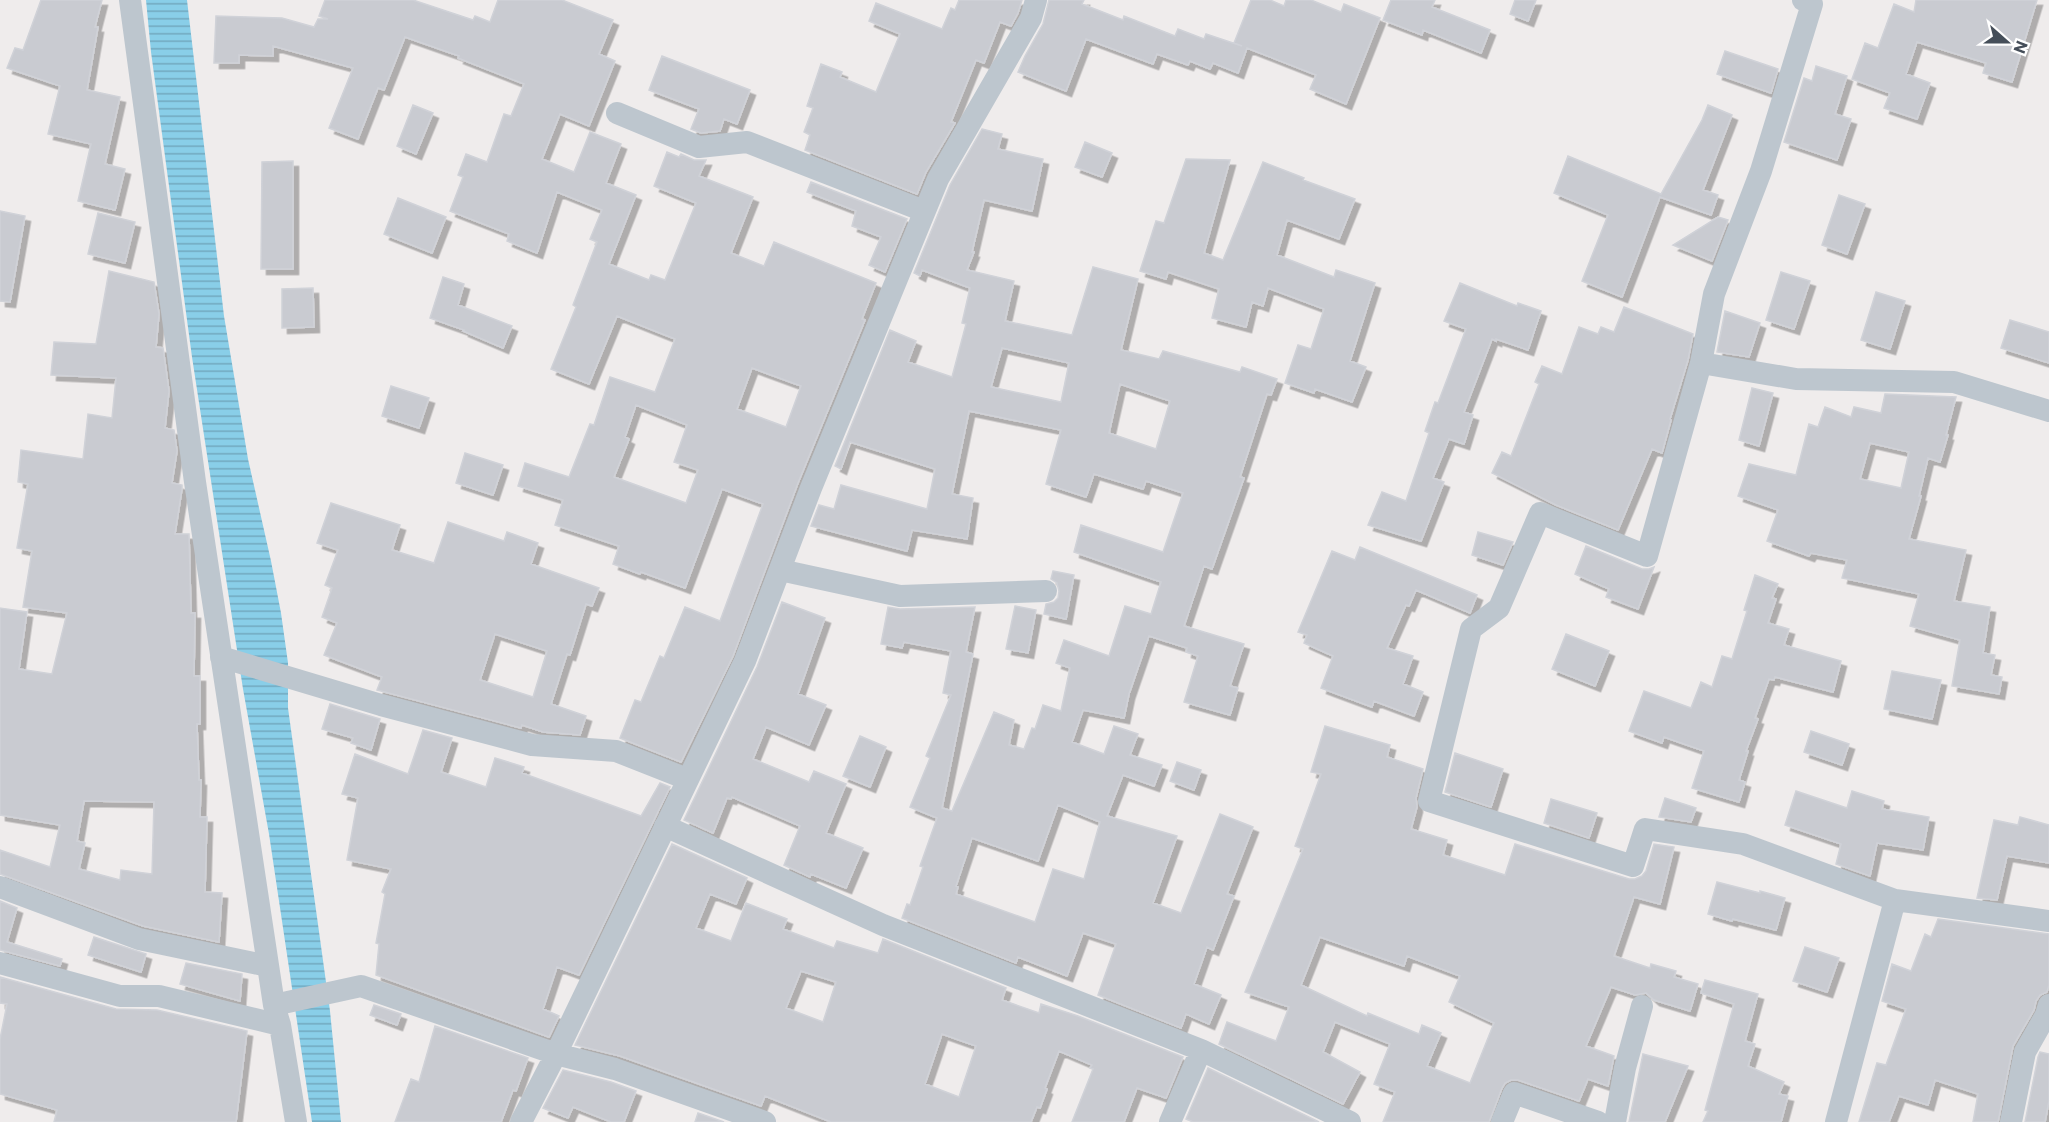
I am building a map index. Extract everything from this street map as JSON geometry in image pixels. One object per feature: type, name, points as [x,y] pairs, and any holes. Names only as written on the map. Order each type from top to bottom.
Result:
[{"type":"street","points":[[129,0],[220,657],[268,966],[296,1122]]},
{"type":"street","points":[[521,1122],[745,661],[811,488],[938,179],[1031,18],[1036,0]]},
{"type":"street","points":[[1803,0],[1812,4],[1761,171],[1714,294],[1701,363],[1647,556],[1540,513],[1499,608],[1471,629],[1429,801],[1633,866],[1645,829],[1743,844],[1895,900],[2049,921]]},
{"type":"street","points":[[617,113],[699,147],[747,142],[924,211]]},
{"type":"street","points":[[1701,363],[1796,379],[1954,382],[2049,411]]},
{"type":"street","points":[[780,570],[900,596],[1046,591]]},
{"type":"street","points":[[220,657],[381,705],[532,746],[616,751],[687,779]]},
{"type":"street","points":[[665,826],[883,925],[1201,1050],[1350,1122]]},
{"type":"street","points":[[0,887],[139,939],[268,966]]},
{"type":"street","points":[[1836,1122],[1895,900]]},
{"type":"street","points":[[0,963],[120,996],[159,996],[277,1015],[361,986],[556,1054],[615,1070],[765,1122]]},
{"type":"street","points":[[1615,1122],[1625,1068],[1642,1005]]},
{"type":"street","points":[[2011,1122],[2025,1052],[2046,1015],[2049,1005]]},
{"type":"street","points":[[1170,1122],[1201,1050]]},
{"type":"street","points":[[1502,1122],[1514,1093],[1598,1122]]},
{"type":"water","points":[[146,0],[187,0],[224,316],[248,459],[271,561],[288,663],[288,708],[330,1011],[341,1122],[312,1122],[269,834],[243,689],[192,357]]},
{"type":"building","points":[[41,0],[102,0],[95,27],[98,27],[87,90],[120,97],[105,164],[125,169],[115,210],[78,201],[91,144],[48,134],[60,86],[7,68],[15,48],[23,50]]},
{"type":"building","points":[[325,0],[413,0],[473,20],[475,16],[490,22],[498,0],[562,0],[613,20],[599,54],[615,61],[589,126],[560,114],[542,159],[574,172],[590,132],[621,144],[606,183],[636,195],[609,264],[649,280],[651,275],[665,280],[696,203],[654,186],[667,152],[679,157],[681,154],[694,160],[706,160],[699,176],[753,197],[731,253],[764,266],[774,242],[876,283],[862,319],[865,320],[798,483],[733,656],[681,762],[620,738],[635,700],[641,702],[660,656],[664,658],[685,607],[720,621],[763,504],[722,489],[685,588],[613,564],[619,546],[555,525],[563,500],[518,486],[525,463],[569,477],[590,424],[594,425],[610,377],[655,392],[675,339],[617,316],[589,384],[551,369],[576,307],[573,305],[597,242],[590,239],[602,210],[557,192],[537,253],[507,241],[509,234],[450,211],[463,177],[458,175],[466,154],[487,162],[504,114],[511,116],[524,84],[458,58],[459,56],[405,37],[384,90],[378,88],[358,139],[329,128],[353,68],[273,46],[273,56],[239,55],[239,63],[214,63],[216,16],[282,18],[314,27],[318,19],[328,19],[319,16]],"holes":[[[752,368],[801,386],[786,427],[737,409]],[[636,405],[687,425],[674,462],[698,470],[686,503],[614,477],[629,439],[625,437]]]},
{"type":"building","points":[[959,0],[1022,0],[1011,26],[1000,22],[984,63],[976,60],[951,122],[955,123],[926,172],[917,194],[805,150],[810,135],[804,132],[813,108],[807,106],[821,64],[842,72],[840,77],[876,92],[900,34],[869,21],[876,3],[942,29],[951,8],[955,10]]},
{"type":"building","points":[[1049,0],[1084,0],[1082,4],[1123,20],[1124,16],[1175,36],[1178,29],[1204,39],[1206,34],[1242,46],[1234,43],[1251,0],[1270,0],[1284,6],[1286,0],[1311,0],[1341,12],[1344,4],[1380,18],[1346,104],[1310,89],[1316,75],[1247,48],[1238,73],[1213,63],[1210,69],[1190,61],[1188,65],[1157,54],[1153,64],[1086,39],[1066,91],[1018,72],[1043,24]]},
{"type":"building","points":[[1391,0],[1435,0],[1432,7],[1490,30],[1481,53],[1423,30],[1422,35],[1383,20]]},
{"type":"building","points":[[1515,0],[1536,0],[1528,21],[1510,14]]},
{"type":"building","points":[[1916,0],[2037,0],[2012,82],[1983,73],[1986,63],[1917,42],[1906,74],[1930,83],[1917,119],[1884,108],[1890,93],[1852,79],[1865,43],[1878,48],[1894,4],[1914,12]]},
{"type":"building","points":[[1725,51],[1778,69],[1771,93],[1717,74]]},
{"type":"building","points":[[662,56],[750,90],[737,124],[724,119],[720,131],[701,133],[691,129],[699,109],[649,90]]},
{"type":"building","points":[[1816,66],[1847,76],[1835,114],[1851,119],[1837,160],[1784,142],[1804,78],[1812,81]]},
{"type":"building","points":[[413,105],[433,113],[416,154],[397,146]]},
{"type":"building","points":[[1708,105],[1732,115],[1703,190],[1718,195],[1711,215],[1660,197],[1622,297],[1582,281],[1608,215],[1554,193],[1568,156],[1661,194]]},
{"type":"building","points":[[982,129],[1002,134],[998,149],[1043,159],[1032,211],[984,200],[972,252],[974,252],[967,270],[1014,281],[1005,321],[1072,335],[1093,267],[1138,279],[1121,350],[1159,359],[1163,351],[1240,372],[1242,367],[1277,379],[1271,395],[1267,394],[1240,477],[1244,478],[1212,569],[1204,566],[1184,626],[1244,644],[1230,686],[1238,688],[1230,715],[1184,702],[1198,656],[1186,652],[1187,648],[1149,636],[1129,694],[1124,718],[1083,710],[1072,742],[1104,754],[1114,726],[1138,734],[1130,755],[1162,765],[1154,786],[1123,775],[1107,816],[1177,836],[1153,903],[1181,913],[1220,814],[1253,827],[1227,894],[1234,896],[1213,950],[1207,947],[1194,984],[1221,995],[1209,1024],[1186,1014],[1181,1028],[1098,995],[1116,944],[1083,933],[1067,976],[1018,957],[1016,963],[902,918],[907,904],[910,905],[923,867],[920,866],[937,818],[910,807],[930,758],[926,756],[951,695],[943,693],[951,651],[904,642],[902,648],[881,644],[888,607],[900,609],[975,607],[966,652],[973,654],[942,808],[952,811],[994,712],[1014,720],[1009,745],[1024,749],[1032,728],[1035,729],[1043,705],[1061,711],[1070,668],[1056,663],[1064,640],[1109,656],[1125,606],[1151,614],[1161,582],[1074,552],[1081,525],[1163,552],[1183,493],[1146,481],[1143,489],[1094,474],[1086,497],[1046,484],[1061,430],[969,411],[952,494],[973,498],[967,539],[912,530],[907,551],[811,526],[819,505],[834,509],[841,485],[927,509],[935,469],[850,442],[841,469],[835,466],[890,330],[916,341],[908,362],[952,377],[966,324],[962,323],[970,288],[922,270],[920,276],[914,273],[950,185]],"holes":[[[1002,348],[1069,363],[1061,402],[991,387]],[[1120,384],[1170,401],[1156,449],[1109,433]],[[1058,805],[1100,822],[1084,879],[1053,869],[1035,922],[956,894],[958,887],[956,886],[972,838],[1038,861]]]},
{"type":"building","points":[[1085,142],[1112,153],[1102,177],[1075,167]]},
{"type":"building","points":[[1186,159],[1230,160],[1204,253],[1223,260],[1263,162],[1355,199],[1339,239],[1287,220],[1277,255],[1334,277],[1336,270],[1375,283],[1350,361],[1366,367],[1352,402],[1315,389],[1314,393],[1285,383],[1298,345],[1311,349],[1324,309],[1268,288],[1263,306],[1252,302],[1246,327],[1212,318],[1219,289],[1168,272],[1166,279],[1140,271],[1156,221],[1164,223]]},
{"type":"building","points":[[293,161],[293,269],[261,269],[262,162]]},
{"type":"building","points":[[811,182],[907,219],[885,272],[869,265],[881,237],[852,226],[856,211],[807,192]]},
{"type":"building","points":[[1839,195],[1865,204],[1847,254],[1822,245]]},
{"type":"building","points":[[398,198],[446,217],[432,253],[384,234]]},
{"type":"building","points":[[0,211],[25,216],[10,302],[0,301]]},
{"type":"building","points":[[98,213],[135,222],[125,263],[88,254]]},
{"type":"building","points":[[1718,217],[1728,220],[1712,261],[1673,245]]},
{"type":"building","points":[[109,271],[154,282],[159,314],[156,347],[163,348],[169,391],[165,428],[174,430],[177,451],[172,483],[182,485],[175,534],[189,534],[191,613],[195,613],[194,676],[200,676],[200,724],[197,724],[199,780],[201,780],[200,817],[207,817],[205,892],[222,893],[219,942],[143,926],[0,874],[0,850],[50,867],[60,825],[0,815],[0,608],[27,612],[19,669],[52,674],[67,613],[23,607],[32,551],[17,548],[28,484],[18,482],[21,450],[83,459],[88,414],[112,418],[116,378],[51,375],[54,342],[96,344]],"holes":[[[84,801],[154,802],[152,874],[121,870],[120,880],[79,869],[85,843],[77,841]]]},
{"type":"building","points":[[1781,272],[1810,281],[1794,329],[1766,320]]},
{"type":"building","points":[[443,277],[464,284],[458,305],[512,326],[503,348],[464,330],[430,318]]},
{"type":"building","points":[[1460,283],[1517,306],[1518,303],[1541,311],[1528,350],[1492,339],[1464,412],[1473,415],[1464,444],[1449,439],[1433,478],[1444,482],[1421,541],[1368,525],[1382,492],[1406,501],[1429,433],[1425,431],[1435,402],[1438,403],[1466,329],[1444,321]]},
{"type":"building","points":[[313,288],[314,327],[282,328],[282,289]]},
{"type":"building","points":[[1876,292],[1905,301],[1890,349],[1861,340]]},
{"type":"building","points":[[1624,307],[1693,334],[1662,453],[1652,449],[1618,530],[1556,505],[1492,473],[1502,452],[1511,456],[1539,384],[1535,382],[1542,366],[1562,374],[1579,327],[1598,334],[1601,327],[1614,332]]},
{"type":"building","points":[[1725,311],[1760,323],[1749,357],[1717,352]]},
{"type":"building","points":[[2010,320],[2049,332],[2049,363],[2001,348]]},
{"type":"building","points":[[391,386],[429,398],[419,428],[382,416]]},
{"type":"building","points":[[1752,388],[1773,393],[1759,446],[1739,440]]},
{"type":"building","points":[[1885,394],[1956,397],[1940,462],[1928,458],[1919,496],[1921,496],[1909,539],[1966,550],[1954,601],[1990,607],[1983,653],[1995,655],[1991,675],[2002,677],[1999,694],[1952,686],[1960,640],[1910,626],[1919,594],[1842,578],[1847,560],[1811,553],[1809,556],[1767,541],[1778,510],[1738,496],[1749,464],[1796,475],[1809,424],[1818,427],[1825,407],[1851,417],[1854,407],[1881,413]],"holes":[[[1870,443],[1909,452],[1901,488],[1860,479]]]},
{"type":"building","points":[[465,453],[503,465],[493,495],[456,483]]},
{"type":"building","points":[[331,503],[400,525],[392,550],[434,563],[448,522],[504,541],[507,532],[538,543],[531,564],[599,588],[592,606],[586,604],[551,704],[586,716],[580,735],[543,732],[522,725],[521,728],[377,690],[382,677],[324,655],[337,623],[322,617],[332,588],[325,585],[338,550],[317,543]],"holes":[[[495,634],[547,651],[533,697],[480,680]]]},
{"type":"building","points":[[1478,532],[1513,542],[1503,565],[1472,555]]},
{"type":"building","points":[[1586,546],[1642,569],[1654,567],[1638,609],[1606,597],[1609,589],[1575,574]]},
{"type":"building","points":[[1360,547],[1477,595],[1470,613],[1416,590],[1409,606],[1406,605],[1387,648],[1413,656],[1403,684],[1423,692],[1414,716],[1374,701],[1372,707],[1321,688],[1333,656],[1304,643],[1307,635],[1298,632],[1332,551],[1355,560]]},
{"type":"building","points":[[1053,571],[1074,575],[1066,619],[1044,614],[1046,604],[1058,598],[1057,583],[1051,579]]},
{"type":"building","points":[[1755,575],[1778,584],[1772,598],[1776,599],[1768,623],[1789,629],[1784,645],[1841,661],[1833,692],[1775,677],[1774,680],[1769,679],[1746,751],[1748,751],[1739,780],[1745,782],[1739,802],[1692,788],[1704,751],[1664,737],[1662,743],[1629,731],[1644,691],[1691,708],[1701,682],[1712,687],[1722,656],[1732,659]]},
{"type":"building","points":[[782,602],[825,618],[798,694],[826,705],[809,745],[766,727],[753,759],[809,782],[814,771],[846,784],[826,833],[863,848],[846,888],[811,874],[810,877],[784,865],[800,826],[732,797],[727,798],[713,833],[684,820],[757,667]]},
{"type":"building","points":[[1015,606],[1036,610],[1028,653],[1006,649]]},
{"type":"building","points":[[1566,634],[1609,651],[1595,686],[1552,669]]},
{"type":"building","points":[[1892,671],[1941,680],[1932,719],[1884,709]]},
{"type":"building","points":[[330,704],[380,719],[371,750],[351,743],[353,738],[322,729]]},
{"type":"building","points":[[1325,726],[1390,745],[1387,757],[1423,769],[1411,829],[1447,840],[1443,855],[1505,875],[1515,844],[1629,879],[1642,876],[1646,871],[1654,844],[1674,847],[1660,904],[1634,897],[1614,956],[1650,968],[1651,964],[1676,971],[1674,977],[1698,984],[1690,1011],[1654,1000],[1646,993],[1635,995],[1611,987],[1586,1046],[1614,1056],[1608,1086],[1588,1079],[1579,1101],[1518,1080],[1511,1080],[1502,1088],[1489,1122],[1383,1122],[1395,1092],[1374,1084],[1390,1044],[1335,1022],[1323,1052],[1360,1072],[1343,1104],[1219,1044],[1227,1022],[1276,1041],[1289,1007],[1245,992],[1303,849],[1295,846],[1321,774],[1311,772]],"holes":[[[1320,937],[1404,966],[1407,956],[1460,976],[1449,1002],[1494,1023],[1470,1083],[1427,1066],[1441,1033],[1422,1025],[1419,1034],[1368,1013],[1367,1016],[1301,985]]]},
{"type":"building","points":[[423,730],[452,738],[441,772],[486,787],[495,758],[524,767],[522,773],[641,816],[660,783],[670,787],[579,975],[557,967],[543,1009],[559,1016],[549,1037],[376,975],[379,944],[376,943],[385,894],[382,892],[391,869],[347,860],[358,798],[342,794],[355,754],[408,774]]},
{"type":"building","points":[[1811,731],[1849,744],[1842,765],[1804,752]]},
{"type":"building","points":[[860,736],[886,747],[870,787],[843,776]]},
{"type":"building","points":[[1455,753],[1503,769],[1491,807],[1445,792]]},
{"type":"building","points":[[1177,762],[1201,770],[1194,790],[1170,781]]},
{"type":"building","points":[[1796,791],[1847,808],[1852,791],[1884,801],[1882,809],[1929,817],[1923,850],[1877,843],[1870,876],[1836,864],[1841,844],[1785,825]]},
{"type":"building","points":[[1665,798],[1696,808],[1691,822],[1659,817]]},
{"type":"building","points":[[1551,799],[1597,813],[1589,838],[1544,823]]},
{"type":"building","points":[[2020,817],[2049,825],[2049,863],[2007,856],[1997,900],[1977,898],[1994,820],[2018,825]]},
{"type":"building","points":[[672,844],[747,878],[736,904],[710,894],[696,928],[731,941],[746,903],[787,919],[783,929],[834,948],[837,941],[878,953],[883,939],[1006,988],[1002,1000],[1039,1013],[1041,1004],[1183,1057],[1166,1098],[1137,1088],[1124,1122],[1072,1122],[1093,1069],[1090,1068],[1092,1065],[1059,1051],[1040,1108],[1037,1107],[1031,1122],[831,1122],[765,1096],[761,1106],[620,1056],[575,1045]],"holes":[[[801,971],[836,982],[823,1022],[786,1008]],[[942,1034],[976,1046],[959,1097],[925,1084]]]},
{"type":"building","points":[[1717,882],[1785,898],[1776,930],[1708,914]]},
{"type":"building","points":[[0,901],[17,908],[7,942],[62,959],[60,966],[0,950]]},
{"type":"building","points":[[1938,919],[2049,934],[2049,985],[2047,992],[2040,995],[2036,1001],[2034,1010],[2013,1046],[1998,1122],[1973,1122],[1978,1094],[1935,1080],[1928,1105],[1899,1096],[1889,1122],[1859,1122],[1877,1063],[1886,1065],[1906,1009],[1882,1001],[1892,964],[1911,971],[1925,934],[1931,937]]},
{"type":"building","points":[[94,937],[146,954],[141,972],[88,955]]},
{"type":"building","points":[[1805,947],[1839,958],[1827,992],[1793,981]]},
{"type":"building","points":[[186,963],[242,974],[240,1001],[180,984]]},
{"type":"building","points":[[0,977],[116,1009],[157,1010],[247,1031],[236,1122],[54,1122],[57,1110],[0,1094],[0,1039],[7,1004],[0,1003]]},
{"type":"building","points":[[1705,980],[1758,994],[1745,1041],[1755,1044],[1748,1066],[1784,1082],[1779,1094],[1788,1096],[1781,1122],[1703,1122],[1708,1111],[1705,1110],[1734,1004],[1701,993]]},
{"type":"building","points":[[374,1005],[401,1014],[397,1025],[370,1015]]},
{"type":"building","points":[[435,1026],[528,1058],[501,1122],[395,1122],[411,1079],[419,1082]]},
{"type":"building","points":[[2040,1052],[2049,1054],[2049,1101],[2045,1122],[2025,1122],[2038,1057]]},
{"type":"building","points":[[1643,1054],[1688,1066],[1665,1122],[1629,1122]]},
{"type":"building","points":[[1208,1068],[1319,1122],[1193,1122],[1186,1119]]},
{"type":"building","points":[[563,1070],[636,1091],[624,1122],[611,1122],[573,1107],[568,1118],[543,1108]]},
{"type":"building","points":[[698,1113],[724,1122],[695,1122]]}]
